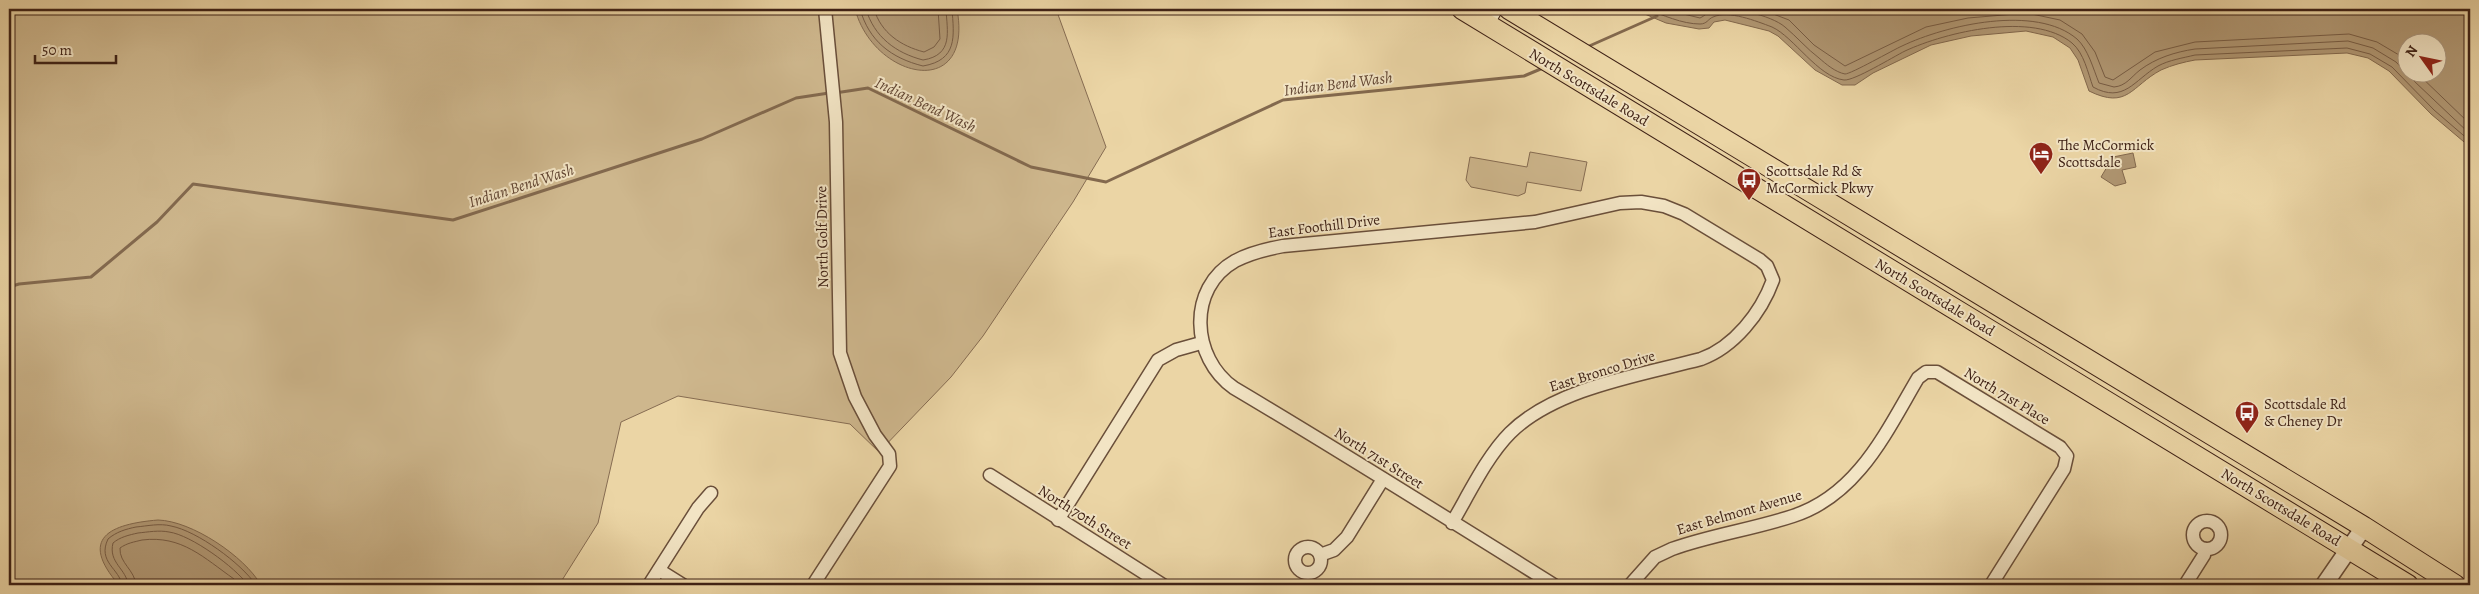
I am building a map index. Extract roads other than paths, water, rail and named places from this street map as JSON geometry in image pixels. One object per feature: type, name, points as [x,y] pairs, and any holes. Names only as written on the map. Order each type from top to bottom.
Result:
[{"type":"main road","name":"North Scottsdale Road","points":[[1514,12],[2364,527],[2455,585]]},
{"type":"main road","name":"North Scottsdale Road","points":[[1478,15],[1640,118],[2408,585]]},
{"type":"street","name":"North Golf Drive","points":[[813,585],[886,475],[890,466],[889,454],[875,435],[855,397],[840,353],[836,122],[825,9]]},
{"type":"street","name":"East Foothill Drive","points":[[1201,343],[1202,312],[1209,290],[1235,261],[1263,250],[1316,241],[1535,222],[1630,202],[1657,204],[1673,209],[1760,260],[1771,273]]},
{"type":"street","name":"East Bronco Drive","points":[[1452,523],[1499,447],[1523,422],[1552,402],[1570,395],[1716,354],[1737,338],[1746,327],[1770,287],[1773,280],[1771,273]]},
{"type":"street","points":[[1058,520],[1158,360],[1176,350],[1201,343]]},
{"type":"street","name":"North 71st Street","points":[[1201,343],[1216,372],[1227,383],[1452,523],[1536,581],[1554,585]]},
{"type":"street","name":"North 71st Place","points":[[1926,372],[1937,372],[2060,447],[2067,456],[2064,469],[1991,585]]},
{"type":"street","name":"East Belmont Avenue","points":[[1630,585],[1655,557],[1672,549],[1794,516],[1834,495],[1866,463],[1918,378],[1926,372]]},
{"type":"street","name":"North 70th Street","points":[[990,476],[1163,585]]},
{"type":"street","points":[[1320,555],[1334,550],[1347,537],[1383,479]]},
{"type":"street","points":[[649,585],[698,508],[711,493]]},
{"type":"street","points":[[2324,585],[2364,527]]},
{"type":"street","points":[[2185,585],[2204,555],[2205,549]]},
{"type":"street","points":[[659,570],[683,585]]},
{"type":"water","points":[[855,9],[957,9],[958,38],[951,58],[937,68],[920,70],[900,64],[881,52],[866,33]]},
{"type":"water","points":[[1633,9],[2470,9],[2470,147],[2431,114],[2400,82],[2446,82],[2446,32],[2396,32],[2396,78],[2389,71],[2368,58],[2347,53],[2195,60],[2161,70],[2128,94],[2112,98],[2089,91],[2078,60],[2070,48],[2053,37],[2026,31],[1971,36],[1931,45],[1873,73],[1855,85],[1842,85],[1815,70],[1778,36],[1769,31],[1725,20],[1714,22],[1709,28],[1699,29],[1666,23]]},
{"type":"water","points":[[2133,153],[2136,167],[2122,170],[2126,183],[2115,186],[2101,177],[2113,157]]},
{"type":"water","points":[[158,520],[186,526],[216,542],[243,563],[261,585],[119,585],[107,569],[101,556],[101,545],[105,536],[126,525]]},
{"type":"waterway","name":"Indian Bend Wash","points":[[1587,47],[1657,16]]},
{"type":"waterway","name":"Indian Bend Wash","points":[[835,93],[868,88],[1031,167],[1106,182],[1283,100],[1524,76],[1543,68]]},
{"type":"waterway","name":"Indian Bend Wash","points":[[9,287],[19,284],[91,277],[157,222],[193,184],[453,220],[702,139],[796,98],[829,93]]},
{"type":"place","name":"The McCormick Scottsdale","points":[[2041,175]]},
{"type":"place","name":"Scottsdale Rd & McCormick Pkwy","points":[[1749,201]]},
{"type":"place","name":"Scottsdale Rd & Cheney Dr","points":[[2247,434]]}]
